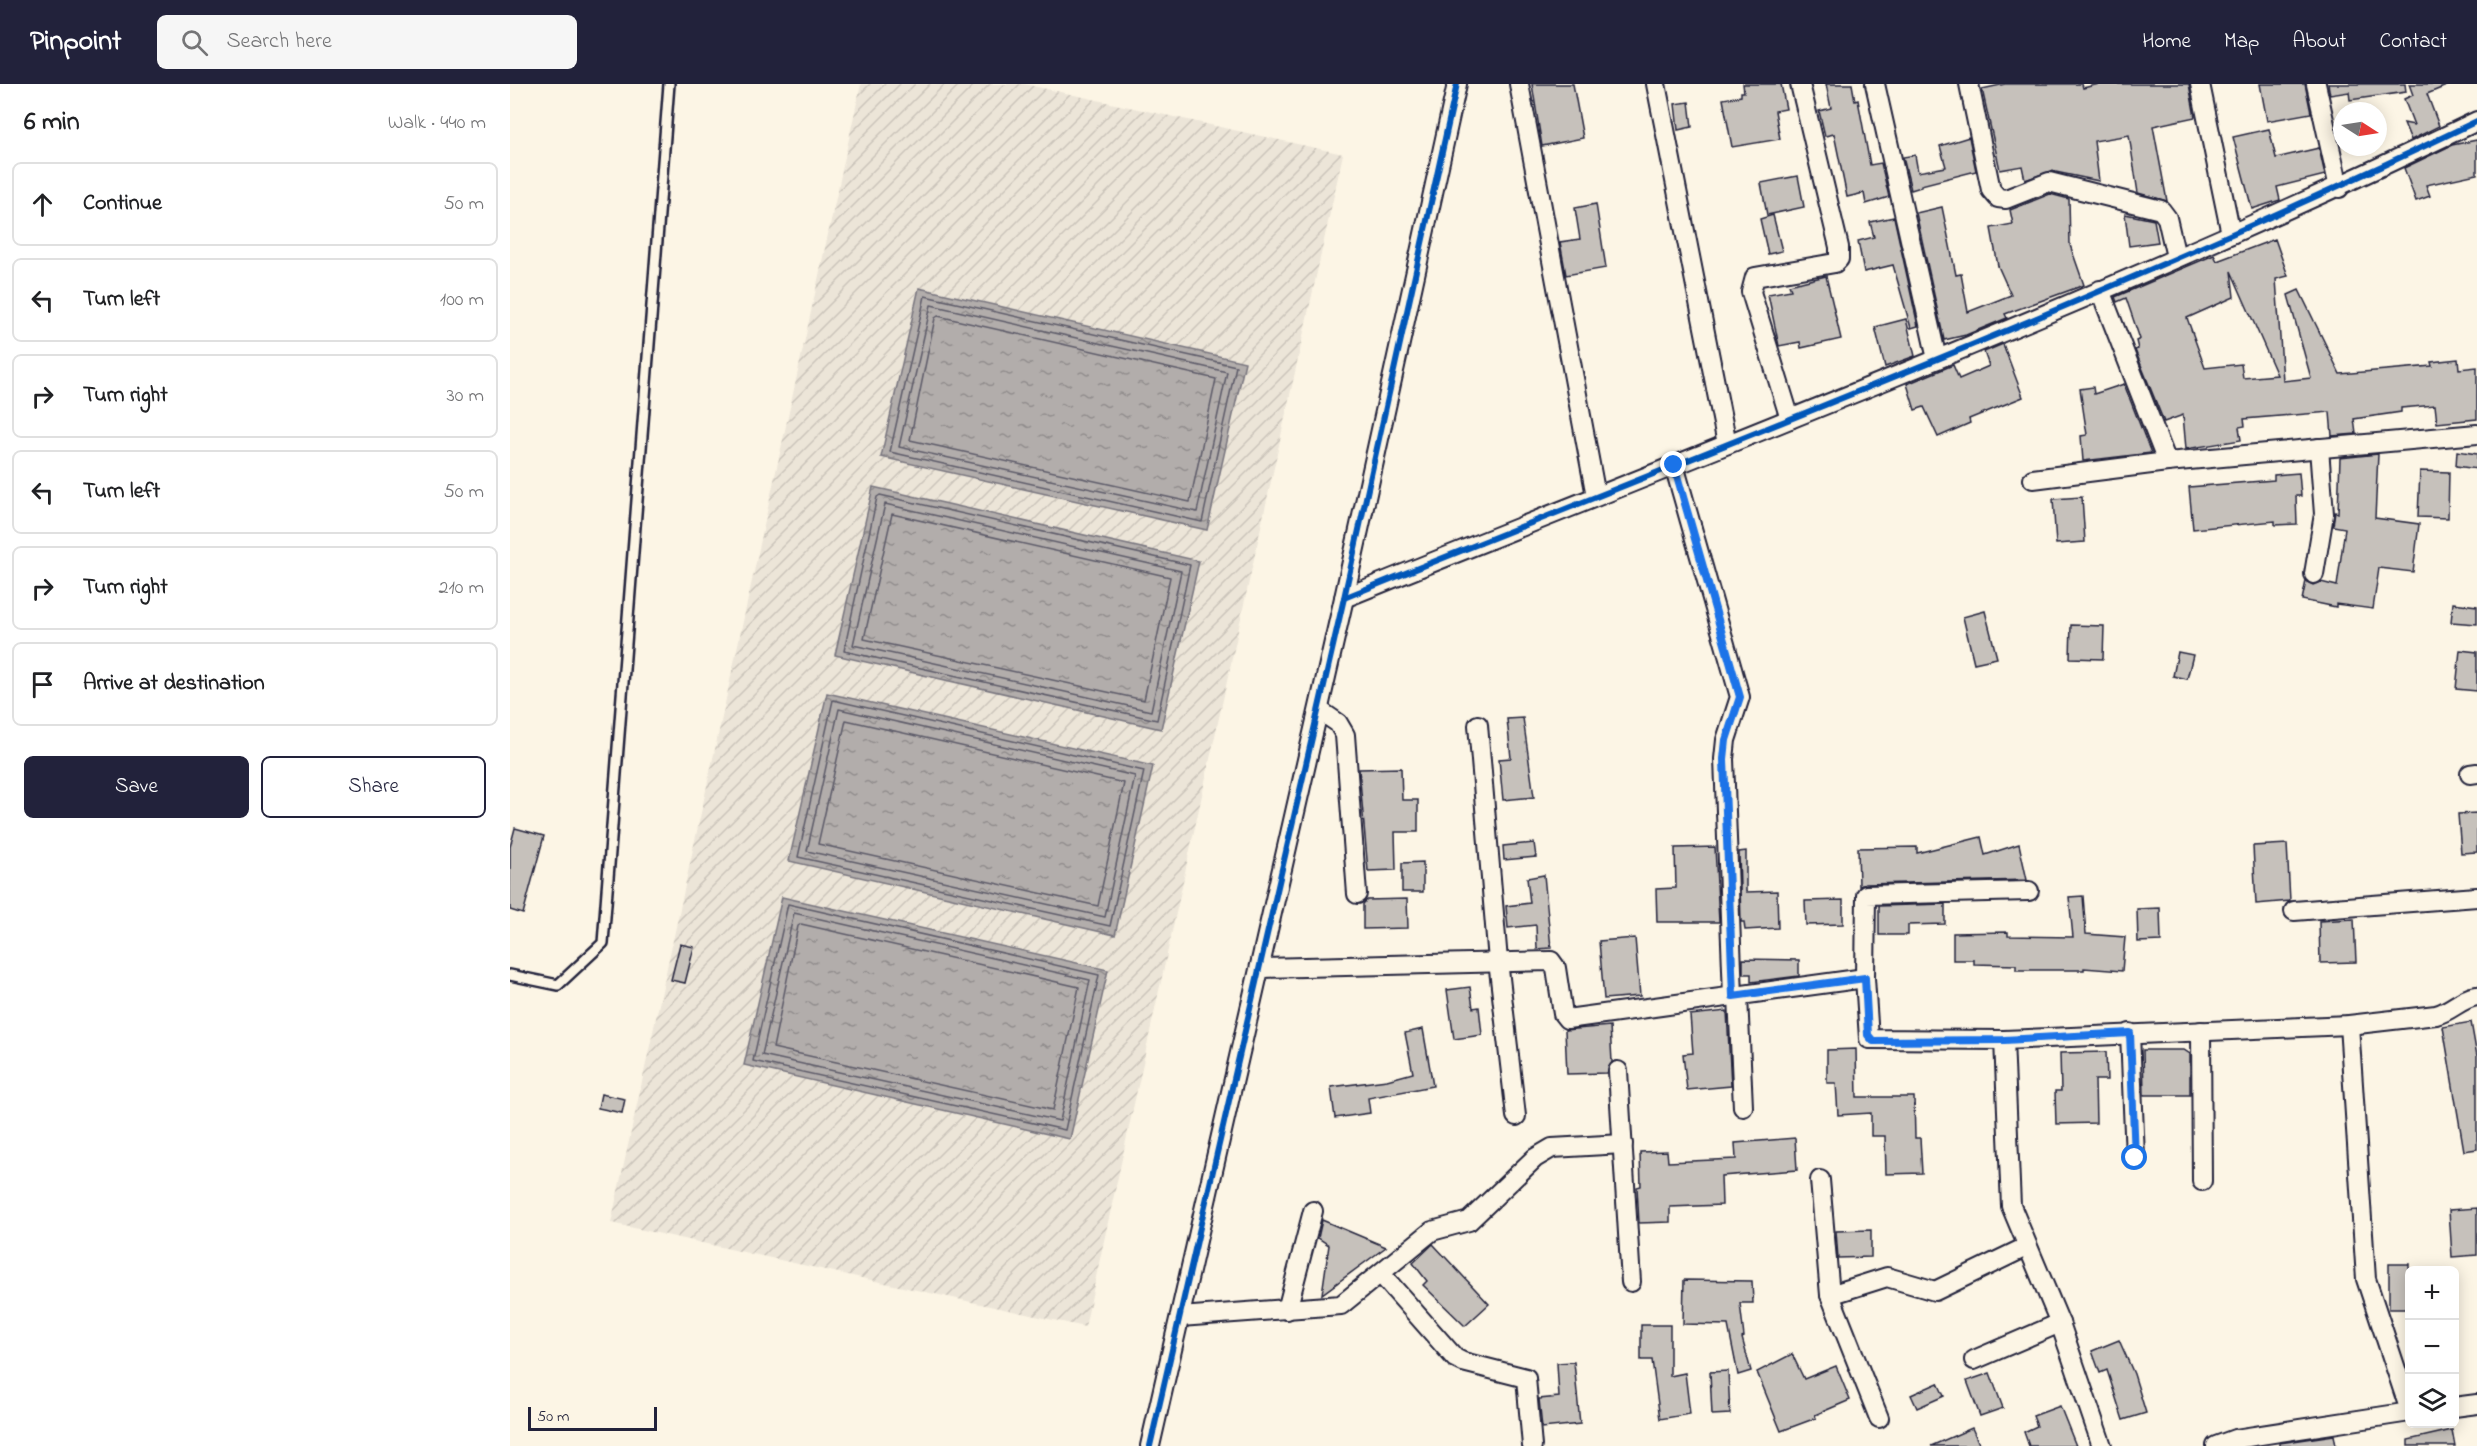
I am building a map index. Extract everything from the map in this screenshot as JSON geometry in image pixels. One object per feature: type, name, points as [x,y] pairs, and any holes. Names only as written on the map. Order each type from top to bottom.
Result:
[{"type":"street","points":[[1150,1446],[1344,598],[1456,84]]},
{"type":"street","points":[[1519,84],[1596,496]]},
{"type":"street","points":[[1656,84],[1727,444]]},
{"type":"street","points":[[1790,419],[1751,292],[1752,282],[1755,278],[1835,264],[1839,259],[1839,247],[1800,84]]},
{"type":"street","points":[[1875,84],[1937,359]]},
{"type":"street","points":[[1969,84],[1991,190],[1998,198],[2006,199],[2049,182],[2161,210],[2167,218],[2176,257]]},
{"type":"street","points":[[2200,84],[2230,234]]},
{"type":"street","points":[[2316,84],[2339,188]]},
{"type":"street","points":[[1344,598],[1937,359],[2339,188],[2477,121]]},
{"type":"street","points":[[2100,290],[2167,462]]},
{"type":"street","points":[[2033,479],[2167,462],[2477,434]]},
{"type":"street","points":[[2314,574],[2324,514],[2319,448]]},
{"type":"street","points":[[1674,465],[1740,697],[1726,740],[1724,759],[1735,996],[1743,1107]]},
{"type":"street","points":[[1318,710],[1338,723],[1345,735],[1357,894]]},
{"type":"street","points":[[1478,725],[1498,961],[1516,1116]]},
{"type":"street","points":[[2029,891],[1866,895],[1865,978],[1868,1035],[1873,1041],[2004,1040],[2349,1025],[2442,1013],[2469,997],[2477,996]]},
{"type":"street","points":[[2294,911],[2477,897]]},
{"type":"street","points":[[1260,968],[1551,961],[1556,968],[1563,1014],[1567,1019],[1865,978]]},
{"type":"street","points":[[2349,1025],[2366,1279],[2405,1400]]},
{"type":"street","points":[[2200,1031],[2202,1181]]},
{"type":"street","points":[[2130,1033],[2135,1158]]},
{"type":"street","points":[[2004,1040],[2011,1206],[2026,1247],[2060,1323],[2102,1446]]},
{"type":"street","points":[[1618,1071],[1631,1282]]},
{"type":"street","points":[[1180,1317],[1341,1305],[1432,1231],[1469,1221],[1535,1158],[1552,1148],[1623,1144]]},
{"type":"street","points":[[1820,1180],[1830,1295],[1879,1418]]},
{"type":"street","points":[[1287,1310],[1313,1211]]},
{"type":"street","points":[[1830,1295],[1887,1277],[1935,1291],[2026,1247]]},
{"type":"street","points":[[1381,1274],[1455,1358],[1526,1378],[1532,1446]]},
{"type":"street","points":[[1974,1360],[2060,1323]]},
{"type":"street","points":[[2459,1406],[2477,1404]]},
{"type":"street","points":[[2216,1446],[2235,1440],[2405,1413]]},
{"type":"lane","points":[[510,975],[558,985],[603,943],[669,84]]},
{"type":"shaded area","points":[[861,84],[1024,84],[1343,154],[1085,1327],[611,1223]]},
{"type":"water","points":[[919,288],[1245,362],[1207,530],[881,457]]},
{"type":"water","points":[[873,487],[1199,561],[1161,729],[835,655]]},
{"type":"water","points":[[827,693],[1153,766],[1115,935],[789,861]]},
{"type":"water","points":[[782,897],[1108,970],[1070,1139],[744,1065]]},
{"type":"building","points":[[1532,84],[1573,84],[1583,138],[1542,146]]},
{"type":"building","points":[[1743,84],[1781,84],[1786,109],[1775,111],[1780,139],[1732,147],[1723,99],[1741,96],[1741,92],[1744,92]]},
{"type":"building","points":[[1826,84],[1852,84],[1855,101],[1858,100],[1870,165],[1881,163],[1889,197],[1866,204],[1864,193],[1847,197],[1834,134],[1825,136],[1819,111],[1831,108]]},
{"type":"building","points":[[2005,84],[2082,84],[2083,88],[2099,84],[2189,84],[2195,117],[2153,126],[2167,201],[2138,193],[2129,135],[2094,141],[2099,181],[2051,171],[2025,180],[2022,166],[2000,170],[1982,89]]},
{"type":"building","points":[[2260,84],[2305,84],[2311,113],[2267,121]]},
{"type":"building","points":[[2328,84],[2405,84],[2406,92],[2350,100],[2349,92],[2330,95]]},
{"type":"building","points":[[2409,84],[2451,84],[2427,94],[2439,126],[2411,140],[2404,123],[2414,125],[2404,99],[2413,95]]},
{"type":"building","points":[[1689,102],[1692,127],[1678,130],[1675,104]]},
{"type":"building","points":[[2269,129],[2276,158],[2319,148],[2325,175],[2277,187],[2280,200],[2252,209],[2233,137]]},
{"type":"building","points":[[1969,137],[1976,171],[1921,185],[1911,190],[1903,157],[1915,155],[1918,172],[1946,167],[1940,146]]},
{"type":"building","points":[[2477,140],[2477,174],[2426,185],[2430,196],[2416,201],[2404,168],[2452,145]]},
{"type":"building","points":[[1798,176],[1804,207],[1767,215],[1761,183]]},
{"type":"building","points":[[2050,194],[2069,199],[2070,245],[2084,285],[2005,314],[2007,318],[1966,335],[1944,340],[1916,213],[1942,207],[1956,275],[1961,274],[1968,312],[2011,295],[1998,266],[1991,228],[2013,224],[2010,210]]},
{"type":"building","points":[[1596,204],[1606,268],[1566,275],[1560,242],[1580,239],[1575,208]]},
{"type":"building","points":[[2125,214],[2154,220],[2158,242],[2129,246]]},
{"type":"building","points":[[1773,215],[1782,251],[1768,254],[1760,219]]},
{"type":"building","points":[[1894,217],[1918,326],[1911,328],[1893,265],[1864,272],[1858,241],[1874,237],[1870,222]]},
{"type":"building","points":[[2275,239],[2288,276],[2276,279],[2283,381],[2311,378],[2288,295],[2299,290],[2340,374],[2432,366],[2431,362],[2458,359],[2459,369],[2477,367],[2477,419],[2437,423],[2435,405],[2401,408],[2401,412],[2354,419],[2356,434],[2332,436],[2330,412],[2244,419],[2245,426],[2239,427],[2241,440],[2186,449],[2183,415],[2164,422],[2135,350],[2138,349],[2136,341],[2140,339],[2126,298],[2117,302],[2115,297],[2214,255],[2217,261]],"holes":[[[2231,271],[2277,375],[2243,378],[2241,364],[2205,368],[2187,318],[2234,297]]]},
{"type":"building","points":[[1826,276],[1841,339],[1801,348],[1800,342],[1779,346],[1768,294],[1791,290],[1789,285]]},
{"type":"building","points":[[1906,319],[1915,356],[1885,367],[1875,327]]},
{"type":"building","points":[[2003,344],[2023,397],[1969,419],[1970,423],[1938,437],[1924,407],[1915,410],[1907,384],[1953,365],[1959,379],[1989,366],[1984,352]]},
{"type":"building","points":[[2124,384],[2151,453],[2083,461],[2081,436],[2087,435],[2080,389],[2093,387],[2094,394]]},
{"type":"building","points":[[2457,451],[2477,454],[2477,469],[2456,466]]},
{"type":"building","points":[[2378,454],[2375,518],[2419,524],[2413,572],[2379,568],[2373,609],[2336,604],[2336,607],[2302,600],[2306,581],[2313,585],[2321,582],[2337,586],[2345,528],[2333,526],[2335,512],[2338,513],[2340,458]]},
{"type":"building","points":[[2420,471],[2449,472],[2448,518],[2418,517]]},
{"type":"building","points":[[2299,473],[2301,496],[2296,496],[2297,524],[2275,525],[2275,521],[2193,529],[2189,487],[2274,480],[2274,475]]},
{"type":"building","points":[[2082,497],[2085,542],[2056,544],[2053,499]]},
{"type":"building","points":[[2453,603],[2477,606],[2477,624],[2451,622]]},
{"type":"building","points":[[1985,611],[1997,658],[1974,663],[1963,617]]},
{"type":"building","points":[[2071,625],[2104,626],[2103,659],[2070,658]]},
{"type":"building","points":[[2460,650],[2477,652],[2477,691],[2456,689]]},
{"type":"building","points":[[2178,652],[2193,655],[2187,679],[2173,676]]},
{"type":"building","points":[[1523,718],[1534,797],[1503,800],[1499,759],[1511,758],[1507,719]]},
{"type":"building","points":[[1401,768],[1402,800],[1418,800],[1418,832],[1395,832],[1396,870],[1368,871],[1359,769]]},
{"type":"building","points":[[2477,813],[2477,852],[2461,853],[2458,814]]},
{"type":"building","points":[[515,828],[544,836],[523,914],[510,910],[510,847]]},
{"type":"building","points":[[1981,837],[1985,855],[2019,844],[2027,880],[1859,886],[1858,848],[1917,847],[1917,853]]},
{"type":"building","points":[[1534,843],[1536,857],[1504,860],[1503,846]]},
{"type":"building","points":[[2287,844],[2290,901],[2256,904],[2253,846]]},
{"type":"building","points":[[1715,847],[1719,922],[1657,922],[1656,889],[1676,888],[1675,848]]},
{"type":"building","points":[[1746,851],[1746,892],[1777,891],[1778,928],[1745,930],[1744,922],[1741,922],[1739,852]]},
{"type":"building","points":[[1423,862],[1423,892],[1402,892],[1402,863]]},
{"type":"building","points":[[1544,875],[1551,948],[1537,949],[1536,925],[1508,928],[1506,906],[1530,903],[1527,878]]},
{"type":"building","points":[[2083,896],[2086,934],[2125,937],[2122,971],[2084,968],[2084,970],[2016,970],[2016,965],[1974,964],[1974,960],[1953,960],[1953,933],[2008,932],[2008,936],[2073,937],[2069,897]]},
{"type":"building","points":[[1407,899],[1408,928],[1363,929],[1363,904],[1367,900]]},
{"type":"building","points":[[1843,900],[1843,924],[1806,925],[1805,901]]},
{"type":"building","points":[[1945,904],[1945,924],[1908,925],[1908,935],[1879,935],[1879,906]]},
{"type":"building","points":[[2160,908],[2161,941],[2138,942],[2137,909]]},
{"type":"building","points":[[2354,919],[2356,962],[2320,963],[2319,921]]},
{"type":"building","points":[[1635,938],[1640,996],[1604,999],[1599,941]]},
{"type":"building","points":[[680,944],[694,947],[685,983],[671,980]]},
{"type":"building","points":[[1743,959],[1799,960],[1799,976],[1751,982],[1751,974],[1743,974]]},
{"type":"building","points":[[1470,987],[1473,1008],[1479,1007],[1482,1035],[1454,1039],[1447,990]]},
{"type":"building","points":[[1727,1011],[1731,1086],[1687,1090],[1683,1054],[1693,1053],[1690,1015]]},
{"type":"building","points":[[2471,1022],[2477,1056],[2477,1149],[2464,1151],[2443,1027]]},
{"type":"building","points":[[1610,1026],[1612,1062],[1607,1073],[1567,1074],[1565,1030]]},
{"type":"building","points":[[1423,1029],[1433,1086],[1368,1098],[1370,1113],[1335,1118],[1331,1087],[1387,1080],[1413,1073],[1405,1033]]},
{"type":"building","points":[[1856,1049],[1857,1097],[1914,1097],[1915,1138],[1920,1138],[1922,1173],[1886,1174],[1885,1136],[1871,1136],[1871,1113],[1838,1115],[1836,1083],[1827,1083],[1827,1050]]},
{"type":"building","points":[[2143,1050],[2184,1050],[2190,1054],[2190,1095],[2144,1095]]},
{"type":"building","points":[[2106,1052],[2107,1080],[2095,1080],[2096,1123],[2056,1124],[2055,1091],[2061,1091],[2060,1053]]},
{"type":"building","points":[[601,1094],[625,1099],[622,1113],[598,1108]]},
{"type":"building","points":[[1795,1138],[1797,1170],[1721,1176],[1722,1205],[1670,1207],[1670,1222],[1639,1223],[1637,1187],[1641,1186],[1640,1152],[1667,1151],[1668,1162],[1736,1159],[1735,1143]]},
{"type":"building","points":[[2477,1208],[2477,1255],[2452,1257],[2449,1210]]},
{"type":"building","points":[[1322,1220],[1386,1247],[1322,1294],[1329,1245],[1318,1238]]},
{"type":"building","points":[[1871,1230],[1871,1257],[1838,1258],[1836,1231]]},
{"type":"building","points":[[1433,1244],[1489,1304],[1465,1326],[1423,1285],[1427,1281],[1413,1263]]},
{"type":"building","points":[[2389,1264],[2409,1264],[2405,1266],[2405,1309],[2389,1309]]},
{"type":"building","points":[[1684,1280],[1752,1281],[1753,1303],[1740,1303],[1744,1337],[1742,1338],[1751,1371],[1738,1375],[1728,1325],[1683,1324]]},
{"type":"building","points":[[1641,1325],[1670,1325],[1670,1376],[1685,1373],[1690,1414],[1660,1419],[1652,1360],[1641,1360]]},
{"type":"building","points":[[2119,1340],[2134,1374],[2146,1413],[2123,1420],[2107,1370],[2100,1373],[2092,1351]]},
{"type":"building","points":[[1792,1354],[1804,1379],[1836,1366],[1850,1400],[1815,1415],[1816,1418],[1781,1431],[1757,1372]]},
{"type":"building","points":[[1574,1362],[1580,1424],[1542,1428],[1539,1399],[1559,1397],[1557,1363]]},
{"type":"building","points":[[1728,1371],[1730,1414],[1712,1415],[1710,1372]]},
{"type":"building","points":[[1990,1373],[2003,1408],[1980,1416],[1967,1381]]},
{"type":"building","points":[[1938,1383],[1944,1396],[1917,1408],[1911,1395]]},
{"type":"building","points":[[2060,1406],[2076,1446],[2029,1446],[2024,1432],[2037,1426],[2033,1416]]},
{"type":"building","points":[[1972,1428],[1980,1446],[1931,1446]]},
{"type":"building","points":[[2452,1430],[2455,1446],[2408,1446],[2408,1440]]},
{"type":"building","points":[[2334,1435],[2336,1446],[2280,1446],[2280,1443]]},
{"type":"cycle path","points":[[1150,1446],[1344,598],[1457,84]]},
{"type":"cycle path","points":[[1344,598],[2057,310],[2198,249],[2477,121]]},
{"type":"route","points":[[1674,465],[1740,697],[1738,709],[1726,740],[1724,759],[1733,996],[1865,978],[1868,1035],[1873,1041],[2004,1040],[2130,1033],[2135,1158]]}]
